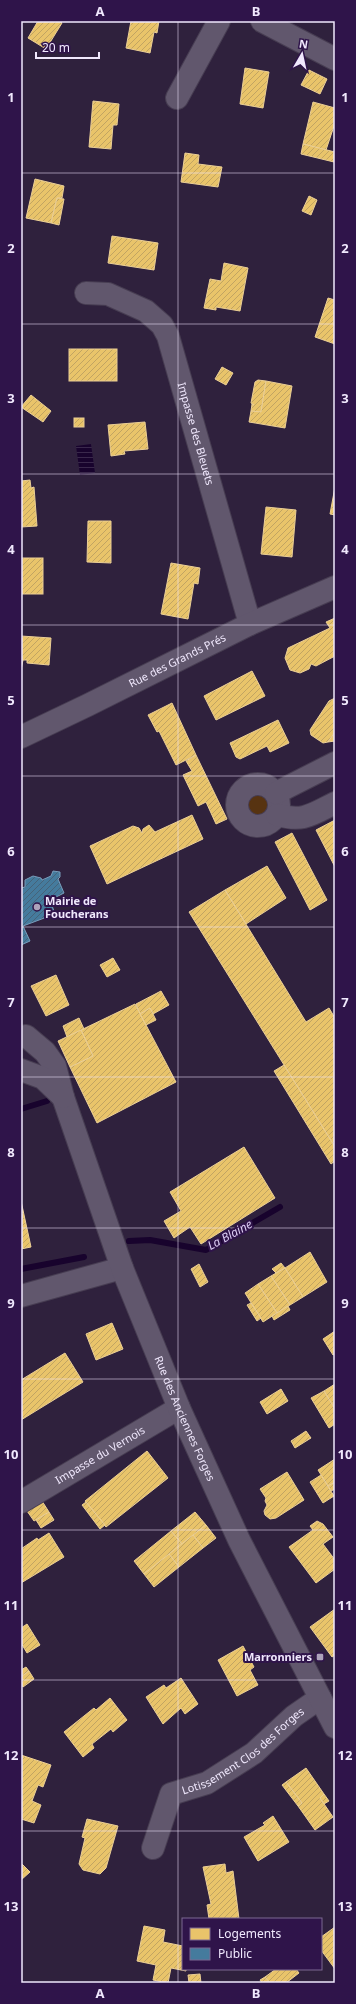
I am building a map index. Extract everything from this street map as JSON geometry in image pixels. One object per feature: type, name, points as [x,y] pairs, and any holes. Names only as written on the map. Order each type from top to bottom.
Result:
[{"type":"street","points":[[177,98],[219,21]]},
{"type":"street","points":[[262,21],[335,59]]},
{"type":"street","name":"Impasse des Bleuets","points":[[86,293],[108,294],[146,312],[162,325],[168,336],[250,624]]},
{"type":"street","name":"Rue des Grands Prés","points":[[21,736],[250,624],[335,587]]},
{"type":"street","points":[[276,792],[335,763]]},
{"type":"street","points":[[254,784],[269,786],[276,792],[280,804],[277,815],[271,822],[265,825],[252,825],[241,818],[236,805],[241,791],[254,784]]},
{"type":"street","points":[[277,815],[290,818],[306,818],[335,803]]},
{"type":"street","points":[[21,1059],[27,1047],[24,1033]]},
{"type":"street","name":"Rue des Anciennes Forges","points":[[24,1033],[45,1052],[55,1066],[63,1097],[122,1268],[178,1408],[239,1540],[335,1727]]},
{"type":"street","name":"Rue des Anciennes Forges","points":[[21,1070],[43,1078],[63,1097]]},
{"type":"street","points":[[21,1296],[122,1268]]},
{"type":"street","name":"Impasse du Vernois","points":[[22,1499],[178,1408]]},
{"type":"street","name":"Lotissement Clos des Forges","points":[[153,1848],[171,1794],[207,1783],[254,1753],[294,1716],[320,1698]]},
{"type":"shaded area","points":[[91,444],[95,473],[80,475],[76,446]]},
{"type":"shaded area","points":[[258,794],[266,797],[269,805],[266,813],[258,816],[250,813],[247,805],[250,797]]},
{"type":"building: Logements","points":[[38,21],[60,21],[62,23],[46,49],[28,38]]},
{"type":"building: Logements","points":[[131,21],[159,21],[157,33],[154,32],[150,53],[126,48]]},
{"type":"building: Logements","points":[[245,68],[269,72],[263,108],[240,104]]},
{"type":"building: Logements","points":[[309,70],[327,79],[320,94],[301,85]]},
{"type":"building: Logements","points":[[93,101],[119,104],[117,125],[113,125],[111,149],[89,147]]},
{"type":"building: Logements","points":[[313,102],[335,108],[335,123],[326,150],[303,144]]},
{"type":"building: Logements","points":[[303,144],[335,152],[334,162],[301,154]]},
{"type":"building: Logements","points":[[185,153],[199,155],[198,164],[222,167],[218,187],[181,182]]},
{"type":"building: Logements","points":[[35,179],[64,186],[62,198],[57,198],[51,223],[26,218]]},
{"type":"building: Logements","points":[[309,196],[317,200],[311,215],[302,211]]},
{"type":"building: Logements","points":[[57,198],[64,199],[59,225],[51,223]]},
{"type":"building: Logements","points":[[112,236],[158,243],[154,270],[108,263]]},
{"type":"building: Logements","points":[[224,263],[248,268],[240,311],[216,307],[216,310],[204,308],[210,279],[221,281]]},
{"type":"building: Logements","points":[[328,298],[335,300],[335,344],[315,337]]},
{"type":"building: Logements","points":[[69,349],[117,349],[117,381],[69,381]]},
{"type":"building: Logements","points":[[222,367],[233,373],[226,385],[215,379]]},
{"type":"building: Logements","points":[[258,380],[266,381],[261,412],[251,411],[252,404],[254,405],[251,403],[255,382]]},
{"type":"building: Logements","points":[[266,381],[292,386],[285,428],[249,422],[251,411],[261,412]]},
{"type":"building: Logements","points":[[31,395],[51,411],[43,422],[21,407]]},
{"type":"building: Logements","points":[[74,418],[84,418],[84,427],[74,427]]},
{"type":"building: Logements","points":[[145,422],[148,449],[124,451],[125,454],[111,456],[108,425]]},
{"type":"building: Logements","points":[[30,480],[31,488],[34,487],[37,526],[21,527],[21,481]]},
{"type":"building: Logements","points":[[335,487],[335,515],[330,514]]},
{"type":"building: Logements","points":[[266,507],[296,510],[292,557],[261,554]]},
{"type":"building: Logements","points":[[88,521],[111,521],[111,563],[87,562]]},
{"type":"building: Logements","points":[[21,558],[43,558],[43,594],[21,594]]},
{"type":"building: Logements","points":[[171,563],[200,568],[198,584],[194,583],[188,619],[161,614]]},
{"type":"building: Logements","points":[[335,618],[335,656],[316,666],[311,664],[309,669],[300,673],[290,670],[285,658],[288,648],[330,628],[326,622]]},
{"type":"building: Logements","points":[[21,636],[51,638],[49,665],[27,663],[27,660],[23,660],[21,670]]},
{"type":"building: Logements","points":[[252,671],[265,696],[216,720],[204,696]]},
{"type":"building: Logements","points":[[335,698],[335,732],[328,742],[323,743],[311,735],[310,730],[329,701]]},
{"type":"building: Logements","points":[[172,703],[196,755],[176,765],[159,731],[157,732],[148,715]]},
{"type":"building: Logements","points":[[278,720],[289,743],[270,752],[267,746],[240,759],[236,757],[230,743]]},
{"type":"building: Logements","points":[[335,732],[335,741],[328,742]]},
{"type":"building: Logements","points":[[196,755],[227,819],[216,824],[206,802],[198,806],[183,775],[192,771],[186,761]]},
{"type":"building: Logements","points":[[192,815],[203,839],[107,884],[90,846],[133,826],[139,828],[142,833],[143,829],[149,825],[155,832]]},
{"type":"building: Logements","points":[[335,820],[335,867],[316,830]]},
{"type":"building: Logements","points":[[292,833],[327,900],[310,910],[275,842]]},
{"type":"building: Logements","points":[[267,866],[286,898],[246,924],[225,890]]},
{"type":"building: Logements","points":[[225,890],[306,1022],[329,1008],[335,1018],[335,1147],[189,912]]},
{"type":"building: Logements","points":[[113,958],[120,970],[107,977],[100,965]]},
{"type":"building: Logements","points":[[56,975],[69,1005],[46,1016],[31,986]]},
{"type":"building: Logements","points":[[161,991],[169,1005],[153,1014],[150,1008],[140,1014],[136,1004]]},
{"type":"building: Logements","points":[[135,1004],[176,1082],[97,1123],[70,1067],[93,1056],[81,1030]]},
{"type":"building: Logements","points":[[150,1008],[156,1020],[146,1025],[140,1014]]},
{"type":"building: Logements","points":[[79,1018],[84,1029],[67,1037],[63,1026]]},
{"type":"building: Logements","points":[[81,1030],[93,1056],[70,1067],[58,1041]]},
{"type":"building: Logements","points":[[284,1065],[335,1147],[335,1161],[331,1164],[274,1071]]},
{"type":"building: Logements","points":[[244,1147],[275,1198],[201,1244],[190,1227],[174,1238],[164,1221],[181,1211],[170,1192]]},
{"type":"building: Logements","points":[[21,1201],[31,1247],[21,1249]]},
{"type":"building: Logements","points":[[310,1252],[327,1282],[303,1297],[285,1268]]},
{"type":"building: Logements","points":[[281,1263],[285,1268],[276,1273],[272,1269]]},
{"type":"building: Logements","points":[[199,1264],[208,1282],[200,1287],[191,1269]]},
{"type":"building: Logements","points":[[285,1268],[303,1297],[290,1305],[271,1276]]},
{"type":"building: Logements","points":[[271,1276],[290,1305],[277,1313],[258,1284]]},
{"type":"building: Logements","points":[[258,1284],[277,1313],[263,1322],[245,1293]]},
{"type":"building: Logements","points":[[251,1303],[261,1318],[257,1321],[247,1305]]},
{"type":"building: Logements","points":[[288,1306],[290,1310],[274,1320],[272,1316]]},
{"type":"building: Logements","points":[[112,1323],[123,1349],[96,1360],[86,1334]]},
{"type":"building: Logements","points":[[335,1331],[335,1354],[333,1355],[323,1339]]},
{"type":"building: Logements","points":[[65,1353],[83,1382],[21,1420],[21,1380]]},
{"type":"building: Logements","points":[[335,1384],[335,1409],[324,1391]]},
{"type":"building: Logements","points":[[281,1389],[288,1401],[267,1414],[260,1402]]},
{"type":"building: Logements","points":[[324,1391],[335,1409],[335,1424],[329,1428],[311,1398]]},
{"type":"building: Logements","points":[[306,1431],[311,1438],[295,1448],[291,1441]]},
{"type":"building: Logements","points":[[147,1451],[168,1478],[106,1527],[85,1501]]},
{"type":"building: Logements","points":[[335,1459],[335,1482],[328,1486],[318,1470]]},
{"type":"building: Logements","points":[[287,1472],[304,1500],[276,1518],[270,1519],[265,1515],[264,1511],[267,1505],[265,1501],[266,1498],[260,1489]]},
{"type":"building: Logements","points":[[321,1475],[334,1496],[323,1503],[310,1482]]},
{"type":"building: Logements","points":[[335,1482],[335,1489],[331,1491],[328,1486]]},
{"type":"building: Logements","points":[[42,1501],[49,1512],[34,1521],[27,1511]]},
{"type":"building: Logements","points":[[86,1502],[105,1525],[100,1529],[82,1505]]},
{"type":"building: Logements","points":[[49,1512],[54,1520],[41,1528],[36,1520]]},
{"type":"building: Logements","points":[[195,1512],[206,1525],[182,1544],[171,1531]]},
{"type":"building: Logements","points":[[317,1521],[323,1524],[333,1537],[323,1544],[335,1560],[335,1569],[316,1583],[289,1547],[313,1530],[310,1526]]},
{"type":"building: Logements","points":[[206,1525],[216,1538],[203,1548],[193,1535]]},
{"type":"building: Logements","points":[[171,1531],[182,1544],[144,1574],[134,1561]]},
{"type":"building: Logements","points":[[49,1533],[64,1557],[21,1583],[21,1549],[37,1538],[38,1540]]},
{"type":"building: Logements","points":[[193,1535],[203,1548],[179,1567],[169,1554]]},
{"type":"building: Logements","points":[[169,1554],[179,1567],[154,1587],[144,1574]]},
{"type":"building: Logements","points":[[335,1609],[335,1655],[332,1657],[310,1627]]},
{"type":"building: Logements","points":[[27,1624],[40,1645],[27,1653],[21,1643],[21,1628]]},
{"type":"building: Logements","points":[[243,1646],[254,1667],[250,1670],[258,1685],[237,1696],[218,1660]]},
{"type":"building: Logements","points":[[26,1667],[29,1671],[21,1677],[21,1670]]},
{"type":"building: Logements","points":[[29,1671],[34,1679],[23,1687],[21,1684],[21,1677]]},
{"type":"building: Logements","points":[[181,1678],[198,1704],[185,1714],[181,1708],[163,1724],[146,1697],[164,1685],[166,1688]]},
{"type":"building: Logements","points":[[110,1698],[127,1720],[113,1732],[111,1729],[92,1744],[94,1748],[83,1757],[64,1732],[94,1708],[96,1710]]},
{"type":"building: Logements","points":[[21,1755],[51,1765],[43,1787],[38,1785],[32,1801],[41,1805],[34,1823],[21,1819]]},
{"type":"building: Logements","points":[[306,1768],[324,1794],[320,1798],[333,1817],[315,1830],[298,1806],[302,1803],[286,1782]]},
{"type":"building: Logements","points":[[286,1782],[302,1803],[298,1806],[282,1785]]},
{"type":"building: Logements","points":[[324,1794],[329,1801],[324,1804],[320,1798]]},
{"type":"building: Logements","points":[[273,1816],[289,1842],[258,1861],[244,1837],[265,1825],[263,1823]]},
{"type":"building: Logements","points":[[87,1819],[118,1826],[106,1868],[100,1874],[83,1870],[79,1864],[85,1838],[82,1837]]},
{"type":"building: Logements","points":[[21,1863],[30,1872],[21,1880]]},
{"type":"building: Logements","points":[[225,1864],[226,1873],[233,1871],[239,1918],[209,1918],[207,1905],[211,1904],[203,1867]]},
{"type":"building: Logements","points":[[144,1926],[165,1930],[163,1942],[182,1946],[182,1970],[186,1971],[171,1968],[168,1983],[153,1980],[156,1965],[137,1961]]},
{"type":"building: Logements","points":[[335,1927],[335,1969],[322,1951],[322,1936]]},
{"type":"building: Logements","points":[[275,1970],[297,1970],[299,1973],[286,1983],[270,1983],[265,1977]]},
{"type":"building: Logements","points":[[200,1974],[201,1983],[189,1983],[188,1975]]},
{"type":"building: Logements","points":[[265,1977],[270,1983],[262,1983],[260,1980]]},
{"type":"building: Public","name":"Mairie de Foucherans","points":[[53,871],[60,872],[60,877],[58,879],[64,893],[50,900],[55,914],[23,926],[30,941],[21,945],[21,888],[25,887],[25,880],[33,876],[41,878],[42,880],[51,876]]},
{"type":"waterway","name":"La Blaine","points":[[21,1109],[47,1101]]},
{"type":"waterway","name":"La Blaine","points":[[129,1241],[150,1240],[206,1250],[280,1207]]},
{"type":"waterway","name":"La Blaine","points":[[21,1269],[84,1257]]},
{"type":"place","name":"Mairie de Foucherans","points":[[37,907]]},
{"type":"place","name":"Marronniers","points":[[320,1657]]}]
